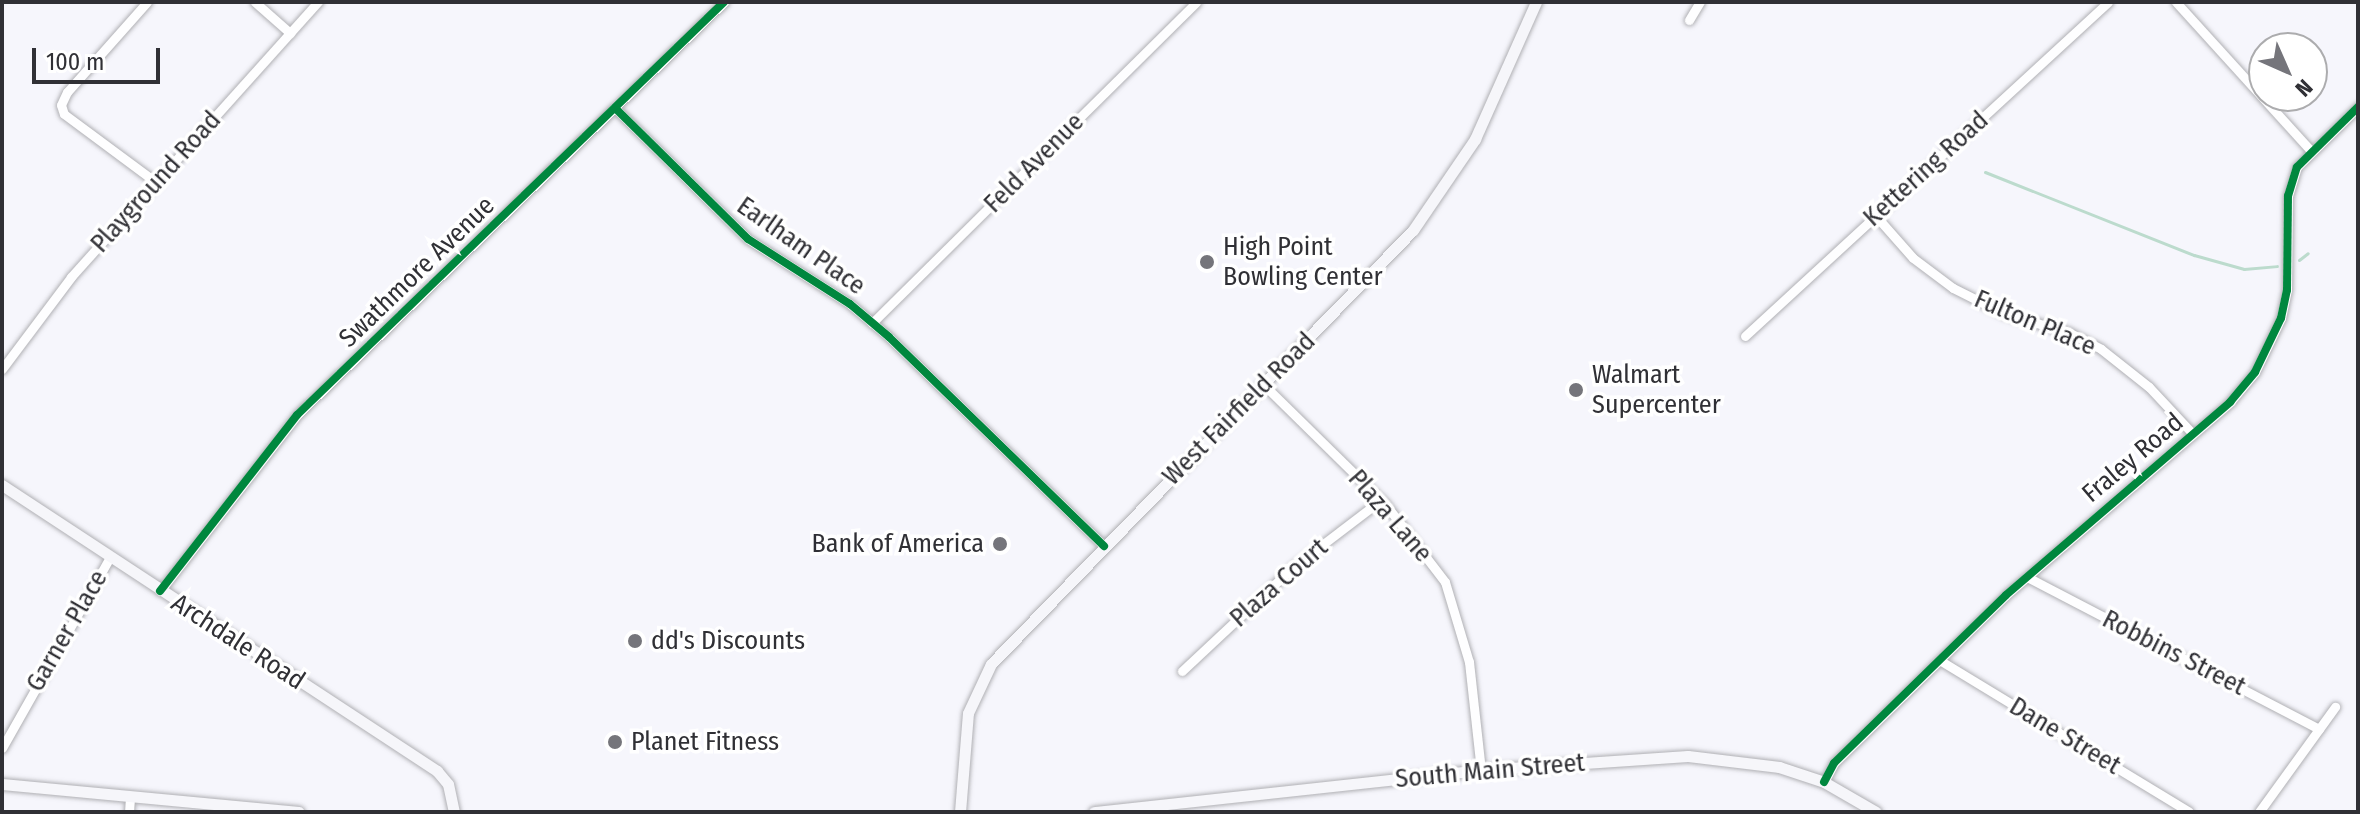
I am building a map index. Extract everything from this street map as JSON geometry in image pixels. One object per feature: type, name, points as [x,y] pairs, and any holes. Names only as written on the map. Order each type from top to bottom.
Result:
[{"type":"main road","name":"West Fairfield Road","points":[[960,812],[963,739],[978,688],[1004,648],[1264,385],[1428,209],[1475,139],[1536,2]]},
{"type":"main road","name":"Archdale Road","points":[[2,485],[437,771],[448,784],[454,812]]},
{"type":"main road","name":"South Main Street","points":[[1094,812],[1481,770],[1688,756],[1753,762],[1824,782],[1876,812]]},
{"type":"main road","points":[[2,784],[299,812]]},
{"type":"street","points":[[147,2],[67,92],[61,105],[64,114],[157,183]]},
{"type":"street","points":[[255,2],[290,33]]},
{"type":"street","name":"Playground Road","points":[[2,369],[71,277],[318,2]]},
{"type":"street","name":"Swathmore Avenue","points":[[160,591],[297,415],[724,2]]},
{"type":"street","name":"Feld Avenue","points":[[872,323],[1196,2]]},
{"type":"street","points":[[1689,20],[1700,2]]},
{"type":"street","name":"Kettering Road","points":[[1745,336],[2108,2]]},
{"type":"street","points":[[2176,2],[2310,150]]},
{"type":"street","name":"Fraley Road","points":[[1824,782],[1834,763],[2029,578],[2230,402],[2270,346],[2287,290],[2288,196],[2297,167],[2310,150],[2358,107]]},
{"type":"street","name":"Earlham Place","points":[[616,109],[748,239],[872,323],[951,393],[1104,546]]},
{"type":"street","name":"Fulton Place","points":[[1875,215],[1913,258],[1953,288],[2005,314],[2068,332],[2101,349],[2149,387],[2193,434]]},
{"type":"street","name":"Plaza Lane","points":[[1264,385],[1381,500],[1445,582],[1469,662],[1481,770]]},
{"type":"street","name":"Plaza Court","points":[[1182,671],[1293,567],[1381,500]]},
{"type":"street","name":"Garner Place","points":[[2,748],[110,557]]},
{"type":"street","name":"Robbins Street","points":[[2029,578],[2319,729]]},
{"type":"street","name":"Dane Street","points":[[1941,661],[2189,812]]},
{"type":"street","points":[[2259,812],[2335,707]]},
{"type":"street","points":[[129,812],[130,798]]},
{"type":"waterway","points":[[1985,172],[2194,255],[2244,269],[2277,266]]},
{"type":"waterway","points":[[2299,260],[2308,253]]},
{"type":"cycle path","points":[[160,591],[297,415],[724,2]]},
{"type":"cycle path","points":[[1824,782],[1834,763],[2006,595],[2230,402],[2255,372],[2281,318],[2287,290],[2288,196],[2297,167],[2358,107]]},
{"type":"cycle path","points":[[616,109],[748,239],[850,304],[889,337],[1104,546]]},
{"type":"place","name":"High Point Bowling Center","points":[[1207,262]]},
{"type":"place","name":"Walmart Supercenter","points":[[1576,390]]},
{"type":"place","name":"Bank of America","points":[[1000,544]]},
{"type":"place","name":"dd's Discounts","points":[[635,641]]},
{"type":"place","name":"Planet Fitness","points":[[615,742]]}]
